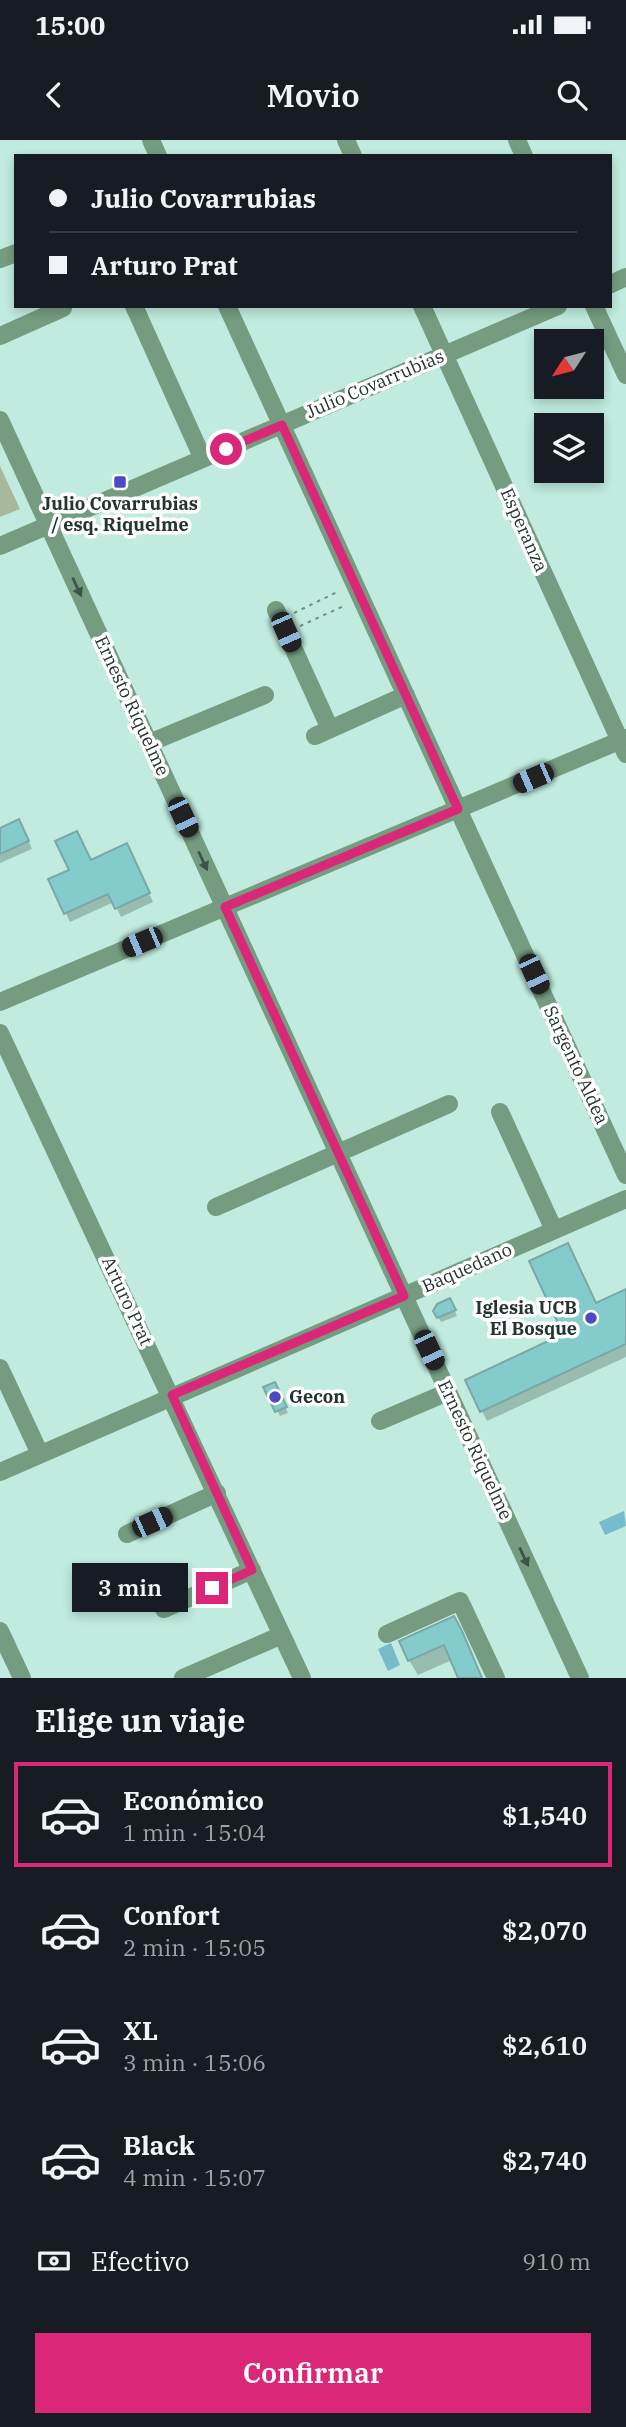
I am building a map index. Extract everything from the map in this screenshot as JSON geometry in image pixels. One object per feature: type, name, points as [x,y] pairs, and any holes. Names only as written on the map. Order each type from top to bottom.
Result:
[{"type":"street","points":[[0,335],[63,308]]},
{"type":"street","points":[[135,308],[203,459]]},
{"type":"street","name":"Sargento Aldea","points":[[228,308],[626,1175]]},
{"type":"street","name":"Esperanza","points":[[423,308],[624,744]]},
{"type":"street","name":"Julio Covarrubias","points":[[0,546],[553,308]]},
{"type":"street","points":[[595,308],[626,374]]},
{"type":"street","name":"Ernesto Riquelme","points":[[0,420],[580,1678]]},
{"type":"street","points":[[281,620],[322,732],[406,695]]},
{"type":"street","points":[[149,743],[265,695]]},
{"type":"street","points":[[0,1002],[458,809],[624,744]]},
{"type":"street","name":"Arturo Prat","points":[[0,1033],[172,1395],[302,1678]]},
{"type":"street","points":[[216,1207],[449,1104]]},
{"type":"street","points":[[499,1112],[554,1230]]},
{"type":"street","name":"Baquedano","points":[[0,1472],[626,1199]]},
{"type":"street","points":[[0,1368],[40,1454]]},
{"type":"street","points":[[380,1421],[449,1392]]},
{"type":"street","points":[[127,1534],[217,1493]]},
{"type":"street","points":[[164,1609],[252,1570]]},
{"type":"street","points":[[387,1634],[460,1601],[496,1678]]},
{"type":"street","points":[[0,1631],[22,1678]]},
{"type":"street","points":[[183,1678],[282,1635]]},
{"type":"path","points":[[281,620],[344,589]]},
{"type":"path","points":[[281,620],[350,603]]},
{"type":"green space","points":[[0,466],[20,509],[0,517]]},
{"type":"water","points":[[624,1511],[626,1526],[605,1535],[599,1522]]},
{"type":"water","points":[[391,1643],[400,1665],[388,1671],[378,1649]]},
{"type":"building","points":[[19,819],[29,841],[0,854],[0,828]]},
{"type":"building","points":[[77,831],[91,860],[127,843],[150,893],[115,909],[108,894],[64,914],[48,879],[69,870],[55,841]]},
{"type":"building","name":"Iglesia UCB El Bosque","points":[[568,1243],[596,1303],[626,1289],[626,1344],[480,1412],[465,1380],[563,1334],[529,1261]]},
{"type":"building","points":[[450,1298],[456,1310],[437,1318],[433,1311],[437,1304]]},
{"type":"building","name":"Gecon","points":[[275,1382],[287,1407],[275,1412],[263,1387]]},
{"type":"building","points":[[454,1616],[482,1678],[458,1678],[444,1645],[408,1661],[399,1641]]},
{"type":"place","name":"Julio Covarrubias / esq. Riquelme","points":[[120,482]]},
{"type":"place","name":"Iglesia UCB El Bosque","points":[[591,1318]]},
{"type":"place","name":"Gecon","points":[[275,1397]]},
{"type":"route","points":[[212,1588],[252,1570],[172,1395],[404,1296],[225,907],[458,809],[282,425],[226,449]]}]
